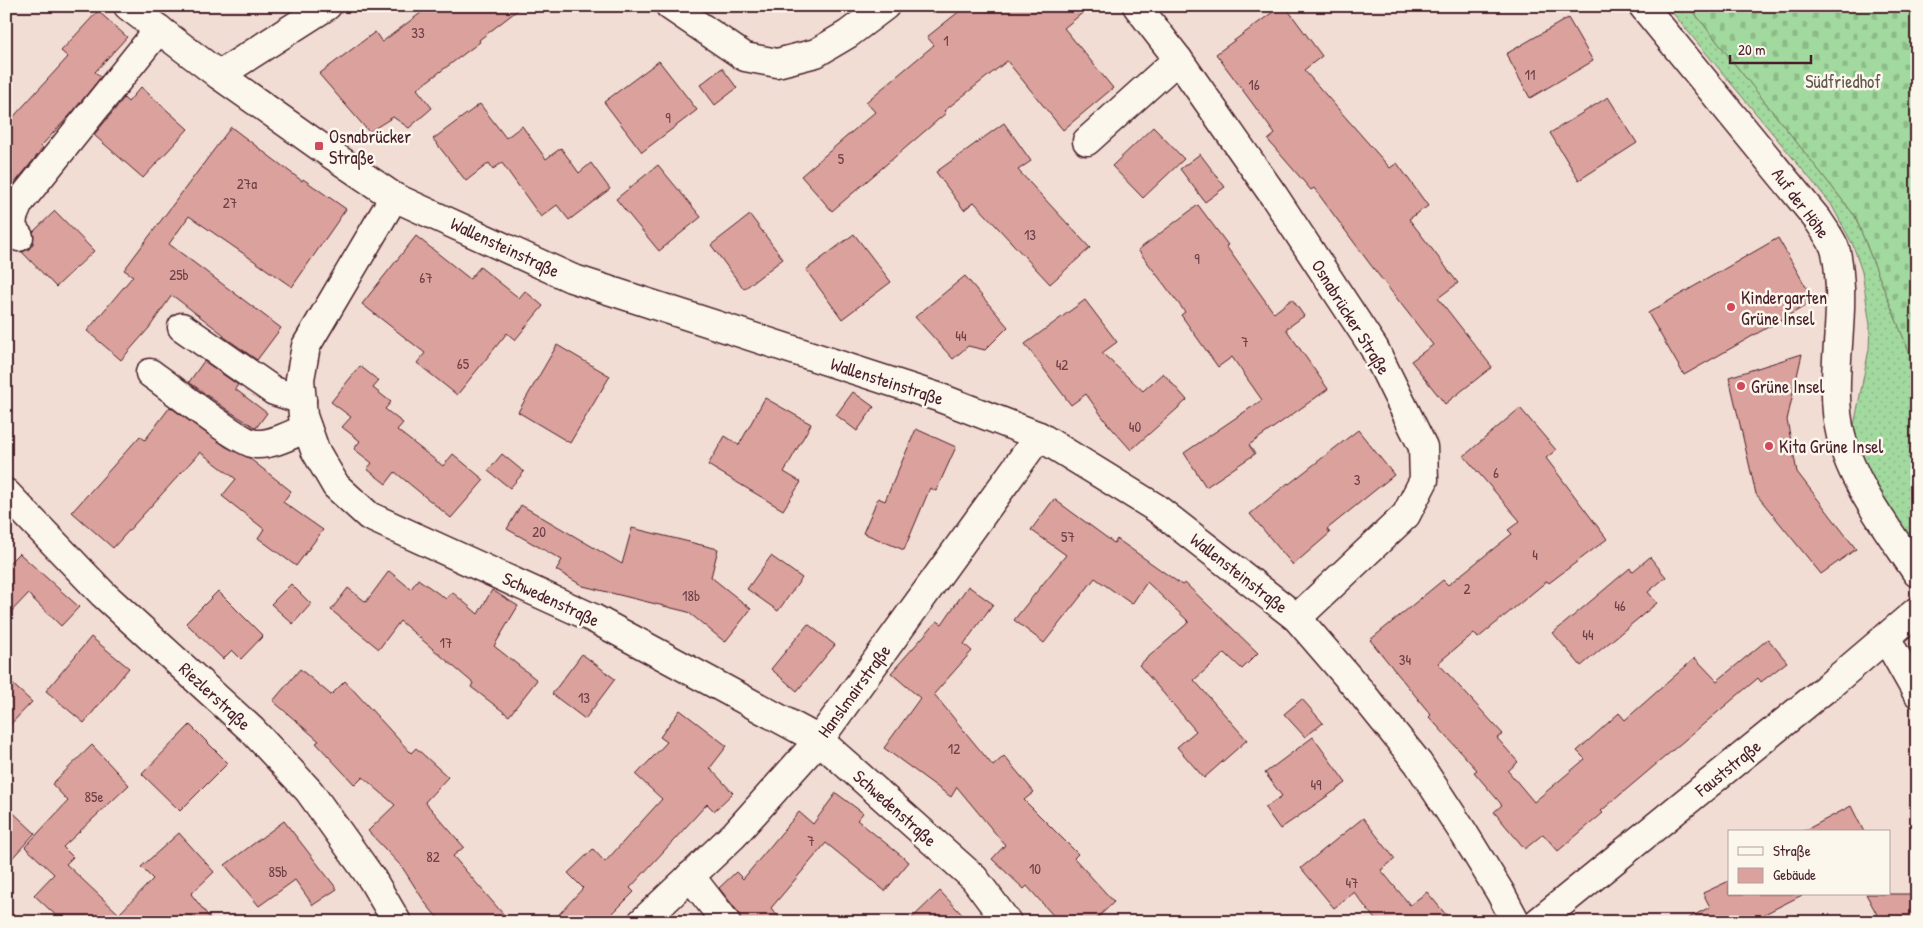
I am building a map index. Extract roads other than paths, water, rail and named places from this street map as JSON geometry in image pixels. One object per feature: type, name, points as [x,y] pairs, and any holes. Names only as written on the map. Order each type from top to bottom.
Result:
[{"type":"street","name":"Wallensteinstraße","points":[[128,6],[219,75],[394,197],[571,278],[938,397],[1039,436],[1156,508],[1297,618],[1360,691],[1418,763],[1465,835],[1516,922]]},
{"type":"street","points":[[219,75],[327,6]]},
{"type":"street","points":[[670,6],[745,57],[777,63],[816,53],[848,34],[885,6]]},
{"type":"street","name":"Osnabrücker Straße","points":[[1137,6],[1178,59],[1274,196],[1374,348],[1423,447],[1424,480],[1406,515],[1297,618]]},
{"type":"street","name":"Auf der Höhe","points":[[1643,6],[1818,220],[1834,247],[1839,273],[1841,304],[1836,374],[1841,436],[1853,469],[1870,500],[1917,573]]},
{"type":"street","points":[[19,237],[12,228],[13,218],[19,203],[159,29]]},
{"type":"street","points":[[1088,141],[1178,59]]},
{"type":"street","name":"Schwedenstraße","points":[[394,197],[306,346],[300,379],[304,416],[315,450],[336,486],[369,516],[593,618],[819,740],[974,878],[1007,922]]},
{"type":"street","points":[[182,327],[274,391],[302,400]]},
{"type":"street","points":[[150,373],[236,436],[255,444],[274,441],[307,428]]},
{"type":"street","name":"Hanslmairstraße","points":[[642,922],[734,835],[819,740],[1039,436]]},
{"type":"street","name":"Riezlerstraße","points":[[6,493],[103,594],[252,730],[309,791],[372,880],[397,922]]},
{"type":"street","name":"Fauststraße","points":[[1538,922],[1822,692],[1917,611]]},
{"type":"street","points":[[1886,638],[1917,693]]},
{"type":"street","points":[[690,876],[726,922]]},
{"type":"place","name":"Osnabrücker Straße","points":[[319,146]]},
{"type":"place","name":"Kindergarten Grüne Insel","points":[[1731,307]]},
{"type":"place","name":"Grüne Insel","points":[[1741,386]]},
{"type":"place","name":"Kita Grüne Insel","points":[[1769,446]]},
{"type":"park label","name":"Südfriedhof","points":[[1843,81]]}]
